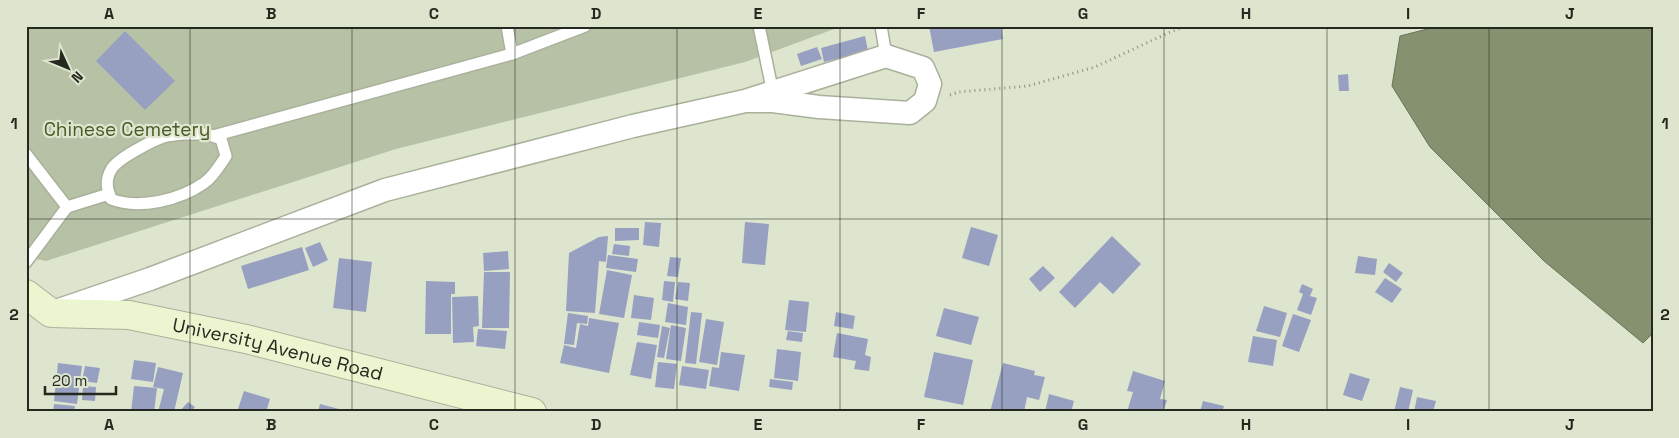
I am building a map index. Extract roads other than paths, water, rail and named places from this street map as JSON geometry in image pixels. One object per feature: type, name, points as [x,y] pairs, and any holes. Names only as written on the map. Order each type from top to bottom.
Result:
[{"type":"main road","points":[[26,294],[51,313]]},
{"type":"main road","name":"University Avenue Road","points":[[51,313],[129,314],[139,316],[246,339],[532,412]]},
{"type":"street","points":[[51,313],[150,279],[385,190],[633,126],[745,101],[886,56],[923,68],[930,84],[925,101],[910,113],[745,101]]},
{"type":"lane","points":[[506,26],[512,54]]},
{"type":"lane","points":[[213,136],[512,54],[585,26]]},
{"type":"lane","points":[[759,26],[773,93]]},
{"type":"lane","points":[[881,26],[886,56]]},
{"type":"lane","points":[[183,134],[207,134],[221,139],[226,156],[206,182],[191,191],[155,203],[138,204],[123,204],[111,200],[109,194],[106,187],[111,168],[127,155],[164,137],[183,134]]},
{"type":"lane","points":[[26,154],[67,208]]},
{"type":"lane","points":[[26,262],[67,208],[109,194]]},
{"type":"park label","name":"Chinese Cemetery","points":[[127,129]]}]
